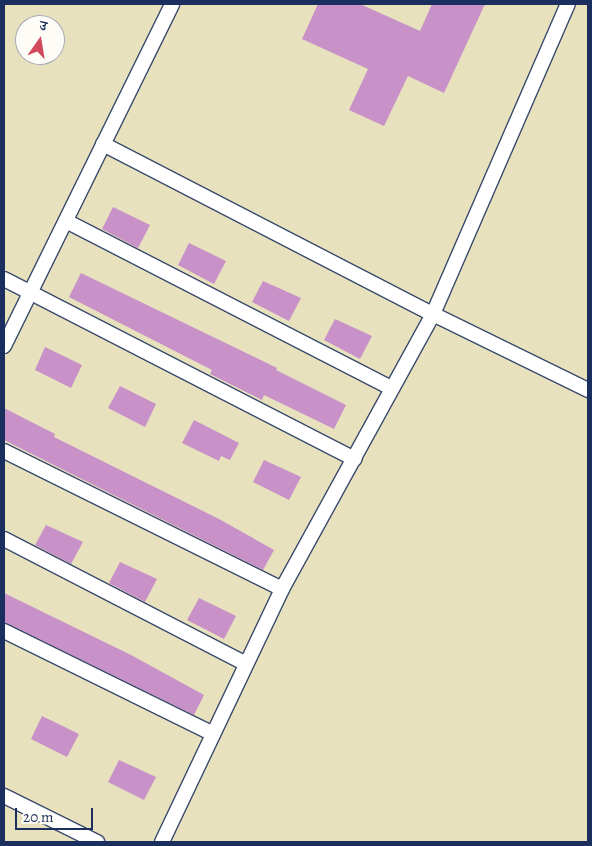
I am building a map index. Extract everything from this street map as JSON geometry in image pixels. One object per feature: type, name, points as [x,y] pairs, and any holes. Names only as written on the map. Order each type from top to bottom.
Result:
[{"type":"lane","points":[[4,346],[172,4]]},
{"type":"lane","points":[[162,842],[282,589],[433,314],[568,4]]},
{"type":"lane","points":[[103,144],[433,314],[588,390]]},
{"type":"lane","points":[[66,221],[391,388]]},
{"type":"lane","points":[[4,279],[31,291],[354,459]]},
{"type":"lane","points":[[4,451],[282,589]]},
{"type":"lane","points":[[4,539],[246,664]]},
{"type":"lane","points":[[4,632],[213,734]]},
{"type":"lane","points":[[4,796],[97,842]]},
{"type":"building","points":[[318,4],[360,4],[420,31],[432,4],[485,4],[444,93],[408,76],[384,126],[349,110],[368,69],[302,39]]},
{"type":"building","points":[[113,207],[150,225],[138,248],[102,229]]},
{"type":"building","points":[[189,243],[226,261],[214,284],[178,265]]},
{"type":"building","points":[[81,273],[277,368],[276,370],[346,405],[334,429],[264,395],[262,400],[210,374],[212,370],[69,297]]},
{"type":"building","points":[[263,281],[301,298],[289,321],[252,302]]},
{"type":"building","points":[[335,319],[372,336],[360,359],[324,340]]},
{"type":"building","points":[[45,347],[82,365],[71,388],[35,370]]},
{"type":"building","points":[[120,386],[156,404],[145,427],[108,408]]},
{"type":"building","points":[[4,408],[55,434],[54,437],[219,519],[274,550],[263,570],[4,440]]},
{"type":"building","points":[[194,420],[239,443],[230,460],[221,456],[219,461],[182,443]]},
{"type":"building","points":[[264,460],[301,477],[289,500],[253,482]]},
{"type":"building","points":[[46,525],[83,542],[71,564],[35,545]]},
{"type":"building","points":[[120,562],[157,579],[145,602],[109,583]]},
{"type":"building","points":[[4,593],[131,655],[204,695],[194,715],[4,622]]},
{"type":"building","points":[[199,598],[236,616],[224,639],[187,620]]},
{"type":"building","points":[[42,716],[79,734],[67,757],[31,739]]},
{"type":"building","points":[[119,760],[156,777],[144,800],[108,782]]}]
